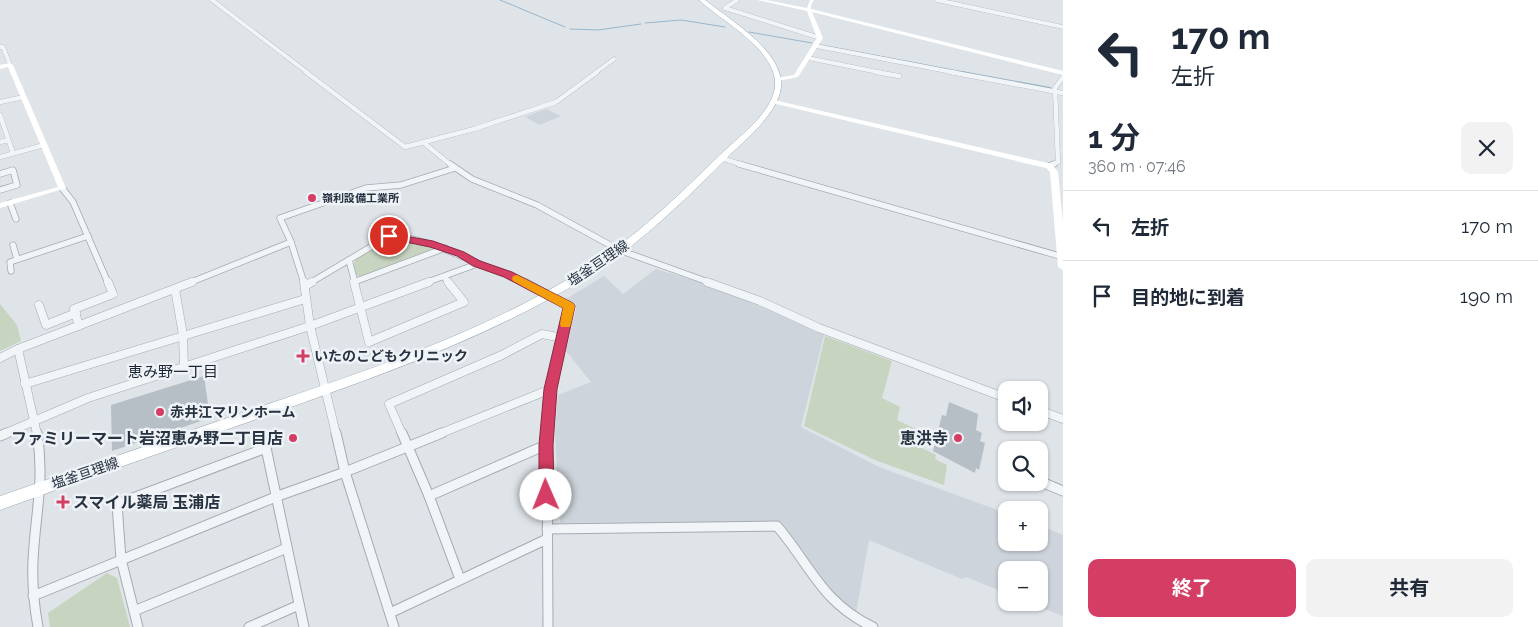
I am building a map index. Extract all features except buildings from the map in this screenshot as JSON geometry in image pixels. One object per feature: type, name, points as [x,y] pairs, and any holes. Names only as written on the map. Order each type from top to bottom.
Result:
[{"type":"main road","points":[[702,0],[763,52],[775,69],[778,79]]},
{"type":"main road","name":"塩釜亘理線","points":[[0,503],[325,390],[430,351],[496,322],[549,295],[619,250],[679,200],[761,119],[774,102],[778,89],[778,79]]},
{"type":"street","points":[[212,0],[405,147],[474,129],[556,102],[614,59]]},
{"type":"street","points":[[737,0],[725,8],[820,38]]},
{"type":"street","points":[[759,0],[809,10],[1063,75],[1057,83],[1055,91],[1061,162],[1049,166],[774,102]]},
{"type":"street","points":[[778,79],[796,76],[820,38],[809,10],[812,0]]},
{"type":"street","points":[[937,0],[1063,27]]},
{"type":"street","points":[[816,46],[1063,93]]},
{"type":"street","points":[[0,47],[3,47],[62,188],[72,202],[113,294],[74,309],[79,326]]},
{"type":"street","points":[[808,58],[899,76]]},
{"type":"street","points":[[0,67],[10,64]]},
{"type":"street","points":[[0,102],[24,97]]},
{"type":"street","points":[[0,116],[2,128],[13,153]]},
{"type":"street","points":[[0,142],[8,140]]},
{"type":"street","points":[[424,143],[455,168],[485,185],[537,205],[619,250],[760,301],[819,328],[998,395]]},
{"type":"street","points":[[0,157],[44,145]]},
{"type":"street","points":[[721,158],[776,176],[1063,257]]},
{"type":"street","points":[[1049,166],[1054,172],[1063,267]]},
{"type":"street","points":[[394,627],[345,472],[310,326],[305,299],[305,286],[291,242],[280,218],[359,190],[401,185],[455,168]]},
{"type":"street","points":[[0,174],[13,170],[17,185],[0,190]]},
{"type":"street","points":[[0,206],[62,188]]},
{"type":"street","points":[[10,203],[16,219]]},
{"type":"street","points":[[11,271],[10,262],[88,236]]},
{"type":"street","points":[[305,286],[389,236],[445,248],[477,264],[508,274],[569,306],[551,389],[546,445],[548,627]]},
{"type":"street","points":[[0,358],[18,349],[291,242]]},
{"type":"street","points":[[13,245],[17,259]]},
{"type":"street","points":[[354,282],[445,248]]},
{"type":"street","points":[[349,260],[368,342],[464,302],[444,277]]},
{"type":"street","points":[[0,436],[88,398],[310,326],[477,264]]},
{"type":"street","points":[[175,289],[183,335],[184,368]]},
{"type":"street","points":[[25,384],[305,299]]},
{"type":"street","points":[[39,305],[46,325],[76,313]]},
{"type":"street","points":[[460,579],[429,496],[390,404],[502,355],[542,334],[562,338]]},
{"type":"street","points":[[18,349],[40,454],[40,489],[33,562],[33,596],[38,627]]},
{"type":"street","points":[[33,596],[278,496],[345,472],[551,389]]},
{"type":"street","points":[[1048,413],[1063,419]]},
{"type":"street","points":[[429,496],[546,445]]},
{"type":"street","points":[[138,627],[121,559],[117,504],[266,448],[278,496],[304,627]]},
{"type":"street","points":[[1048,485],[1063,491]]},
{"type":"street","points":[[390,613],[547,534],[777,526],[836,605],[853,618],[873,627]]},
{"type":"street","points":[[134,611],[287,548]]},
{"type":"street","points":[[249,627],[299,605]]},
{"type":"shaded area","points":[[546,109],[561,116],[540,125],[525,117]]},
{"type":"shaded area","points":[[656,269],[721,289],[824,335],[801,427],[879,467],[998,510],[998,551],[1048,551],[1048,529],[1063,535],[1063,616],[1048,610],[1048,561],[998,561],[998,590],[966,577],[962,579],[869,540],[856,613],[845,607],[832,593],[779,522],[560,523],[555,432],[558,395],[591,382],[566,351],[576,308],[566,299],[604,276],[623,294]]},
{"type":"green space","points":[[391,238],[435,247],[434,250],[362,277],[356,275],[354,263],[356,259]]},
{"type":"green space","points":[[0,304],[17,325],[21,341],[0,351]]},
{"type":"green space","points":[[825,336],[892,361],[882,398],[900,407],[897,420],[916,429],[914,444],[936,455],[935,459],[947,465],[944,485],[875,460],[804,426]]},
{"type":"green space","points":[[107,573],[117,578],[130,627],[50,627],[48,613]]},
{"type":"waterway","points":[[500,0],[565,27]]},
{"type":"waterway","points":[[645,23],[681,20],[725,27]]},
{"type":"waterway","points":[[570,29],[598,30],[641,24]]},
{"type":"waterway","points":[[749,32],[812,43]]},
{"type":"waterway","points":[[821,45],[969,73]]},
{"type":"waterway","points":[[962,72],[1050,88]]},
{"type":"slow traffic","points":[[517,279],[569,306],[565,324]]},
{"type":"place","name":"嶺利設備工業所","points":[[312,198]]},
{"type":"place","name":"いたのこどもクリニック","points":[[303,356]]},
{"type":"place","name":"赤井江マリンホーム","points":[[160,412]]},
{"type":"place","name":"ファミリーマート岩沼恵み野二丁目店","points":[[293,438]]},
{"type":"place","name":"恵洪寺","points":[[958,438]]},
{"type":"place","name":"スマイル薬局 玉浦店","points":[[63,502]]},
{"type":"district","name":"恵み野一丁目","points":[[173,372]]},
{"type":"route","points":[[389,236],[433,244],[460,254],[477,264],[508,274],[569,306],[551,389],[548,412],[546,495]]}]
